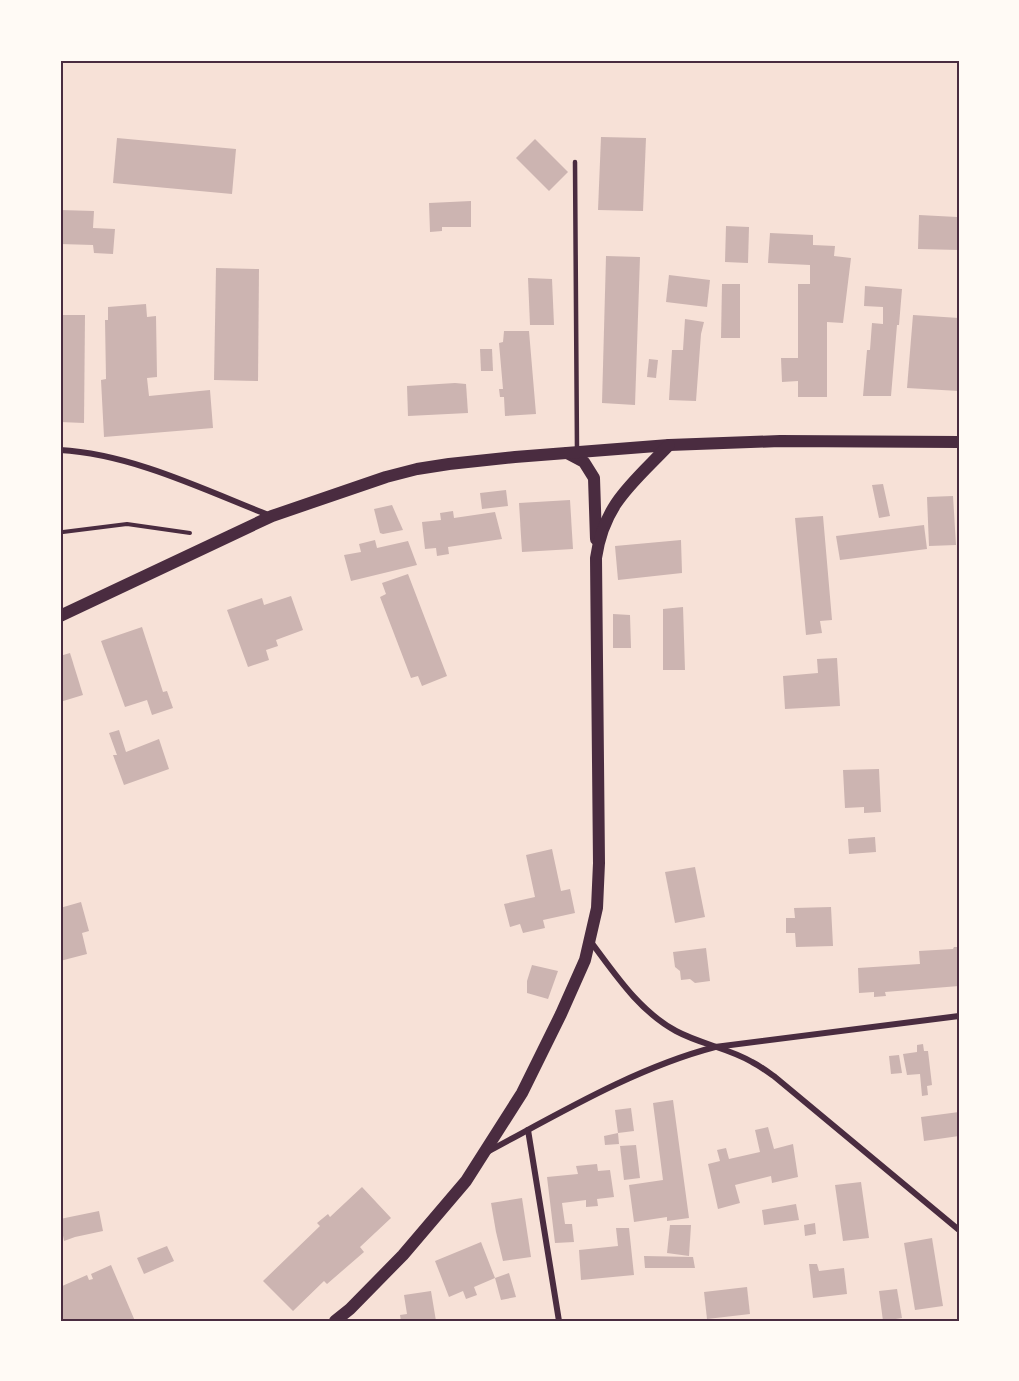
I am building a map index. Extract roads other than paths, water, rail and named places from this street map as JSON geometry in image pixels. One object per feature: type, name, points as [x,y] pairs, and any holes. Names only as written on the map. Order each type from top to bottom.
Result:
[{"type":"main road","points":[[60,616],[272,516],[417,469],[572,452],[669,445],[791,441],[959,442]]},
{"type":"main road","points":[[596,558],[599,536],[619,498],[669,445]]},
{"type":"main road","points":[[335,1321],[351,1315],[466,1181],[522,1093],[585,960],[590,942],[597,908],[599,862],[594,478],[584,462],[572,452]]},
{"type":"street","points":[[60,450],[123,461],[163,472],[272,516]]},
{"type":"street","points":[[590,942],[635,999],[657,1019],[675,1031],[752,1061],[775,1077],[959,1230]]},
{"type":"street","points":[[484,1154],[663,1064],[715,1047],[959,1016]]},
{"type":"street","points":[[528,1130],[559,1321]]},
{"type":"lane","points":[[572,452],[575,162]]}]
